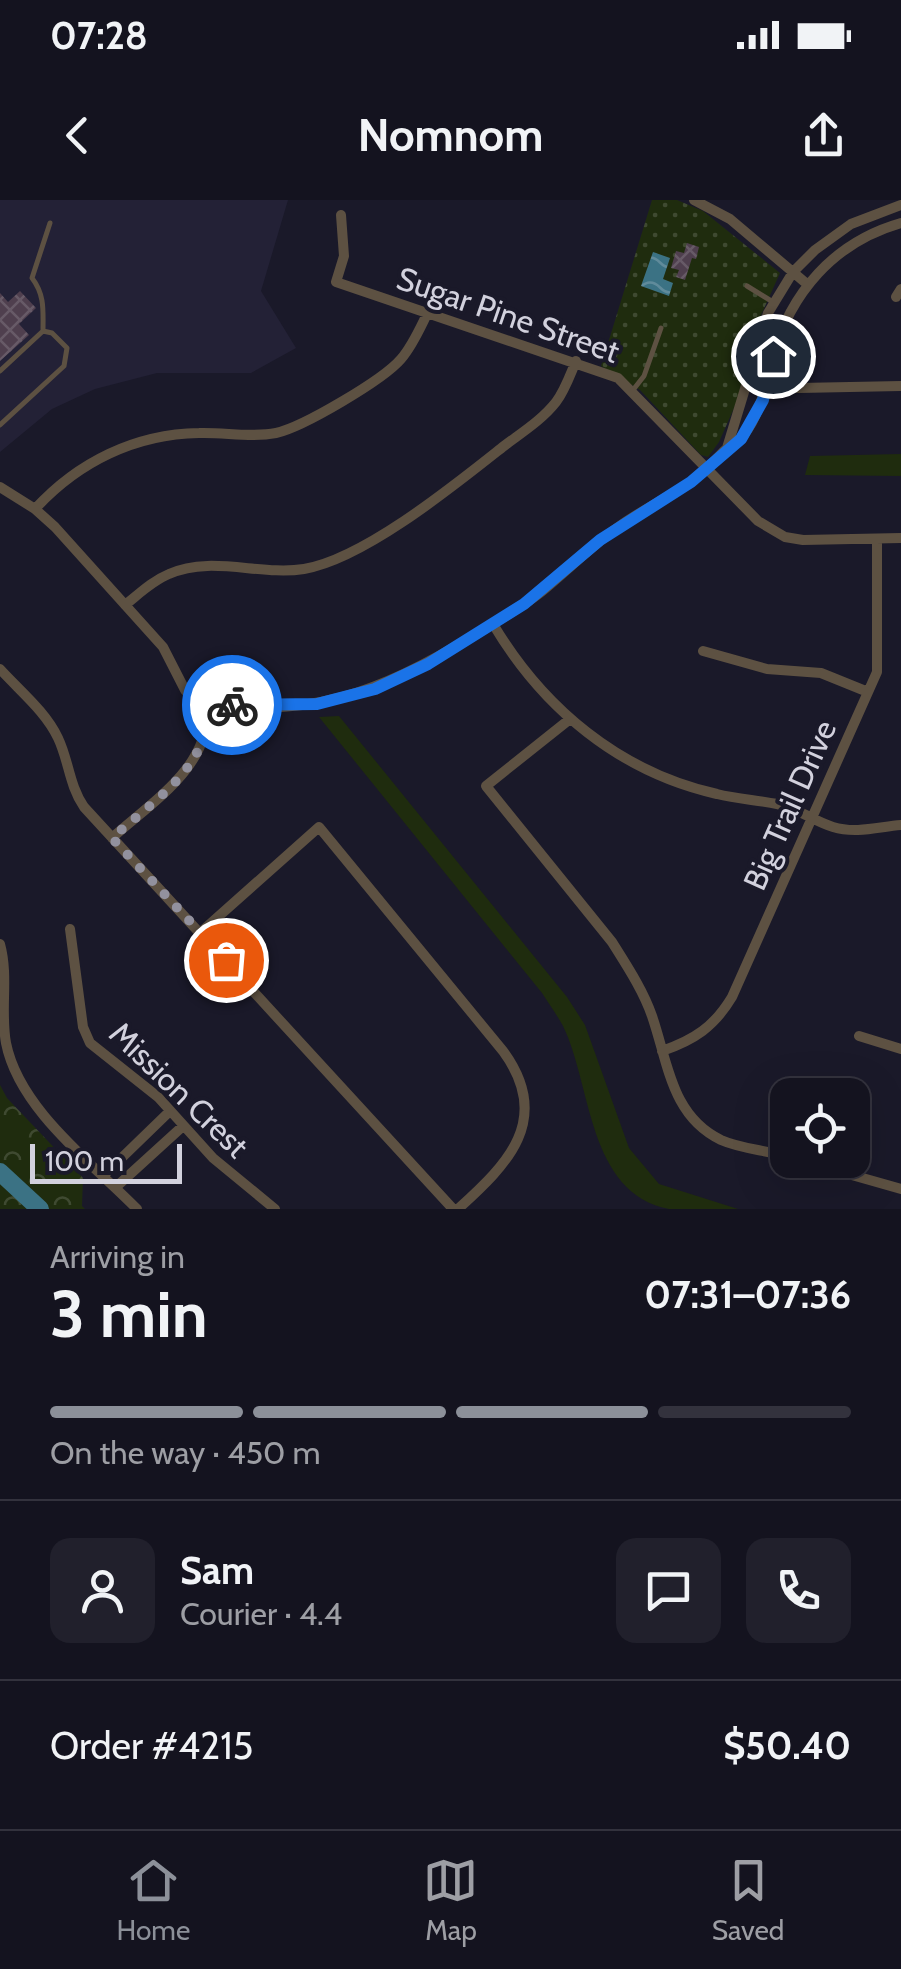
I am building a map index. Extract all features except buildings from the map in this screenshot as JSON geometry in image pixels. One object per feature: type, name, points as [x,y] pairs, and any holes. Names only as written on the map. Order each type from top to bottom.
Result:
[{"type":"street","points":[[694,200],[747,232],[807,284]]},
{"type":"street","points":[[715,210],[726,200]]},
{"type":"street","points":[[727,448],[760,334],[773,302],[792,272],[851,224],[901,205]]},
{"type":"street","name":"Sugar Pine Street","points":[[341,215],[344,256],[336,282],[618,378],[758,520],[785,537],[901,538]]},
{"type":"street","points":[[0,487],[36,509],[125,605],[162,647],[190,697],[207,704],[287,706],[346,698],[428,664],[492,624],[544,590],[624,523],[708,468],[741,439],[754,418],[782,327],[807,284],[848,246],[876,231],[900,228]]},
{"type":"street","points":[[36,509],[79,470],[132,444],[178,434],[257,435],[295,428],[390,370],[408,350],[428,312]]},
{"type":"street","points":[[125,605],[159,579],[186,568],[290,570],[319,566],[346,554],[460,484],[544,415],[566,386],[576,361]]},
{"type":"street","points":[[750,377],[799,388],[901,386]]},
{"type":"street","name":"Big Trail Drive","points":[[662,1051],[694,1039],[722,1014],[877,672],[878,539]]},
{"type":"street","points":[[492,624],[525,672],[570,719],[613,751],[679,783],[714,794],[784,805],[837,828],[860,830],[901,825]]},
{"type":"street","points":[[703,652],[767,669],[821,673],[868,692]]},
{"type":"street","points":[[0,670],[53,729],[74,791],[112,838],[456,1209],[497,1174],[518,1142],[524,1104],[518,1076],[503,1051],[320,827],[201,932]]},
{"type":"street","points":[[112,838],[181,776],[198,754],[206,735],[207,704]]},
{"type":"street","points":[[570,719],[486,786],[612,942],[641,990],[680,1102],[706,1131],[722,1140],[770,1152]]},
{"type":"street","name":"Mission Crest","points":[[70,930],[83,1027],[90,1044],[132,1074],[213,1158],[275,1209]]},
{"type":"street","points":[[0,944],[6,978],[3,1022],[12,1065],[25,1091],[138,1209]]},
{"type":"street","points":[[859,1036],[901,1049]]},
{"type":"street","points":[[104,1175],[170,1111]]},
{"type":"street","points":[[116,1187],[183,1126]]},
{"type":"street","points":[[862,1178],[901,1189]]},
{"type":"lane","points":[[44,332],[44,303],[32,278],[50,224]]},
{"type":"lane","points":[[747,286],[773,302]]},
{"type":"lane","points":[[633,390],[644,376],[661,328]]},
{"type":"lane","points":[[0,371],[36,335],[44,332],[52,332],[67,348],[64,366],[0,426]]},
{"type":"shaded area","points":[[0,200],[288,200],[261,291],[296,348],[251,373],[157,373],[95,389],[52,409],[0,452]]},
{"type":"green space","points":[[652,200],[677,200],[703,211],[780,273],[753,333],[745,380],[719,442],[708,457],[701,455],[640,390],[601,366]]},
{"type":"green space","points":[[901,454],[901,476],[805,475],[810,456]]},
{"type":"green space","points":[[339,716],[567,997],[585,1025],[629,1148],[659,1184],[738,1209],[669,1209],[642,1199],[622,1182],[596,1134],[563,1026],[542,993],[319,717]]},
{"type":"green space","points":[[0,1085],[7,1098],[83,1178],[85,1209],[0,1209]]},
{"type":"water","points":[[653,252],[670,258],[663,279],[673,283],[669,296],[641,286]]},
{"type":"waterway","points":[[0,1172],[40,1209]]},
{"type":"way so far","points":[[226,960],[112,838],[181,776],[198,754],[206,735],[207,704],[232,705]]},
{"type":"route","points":[[232,705],[317,704],[375,689],[428,664],[524,604],[600,540],[691,482],[741,439],[763,400],[773,356]]}]
